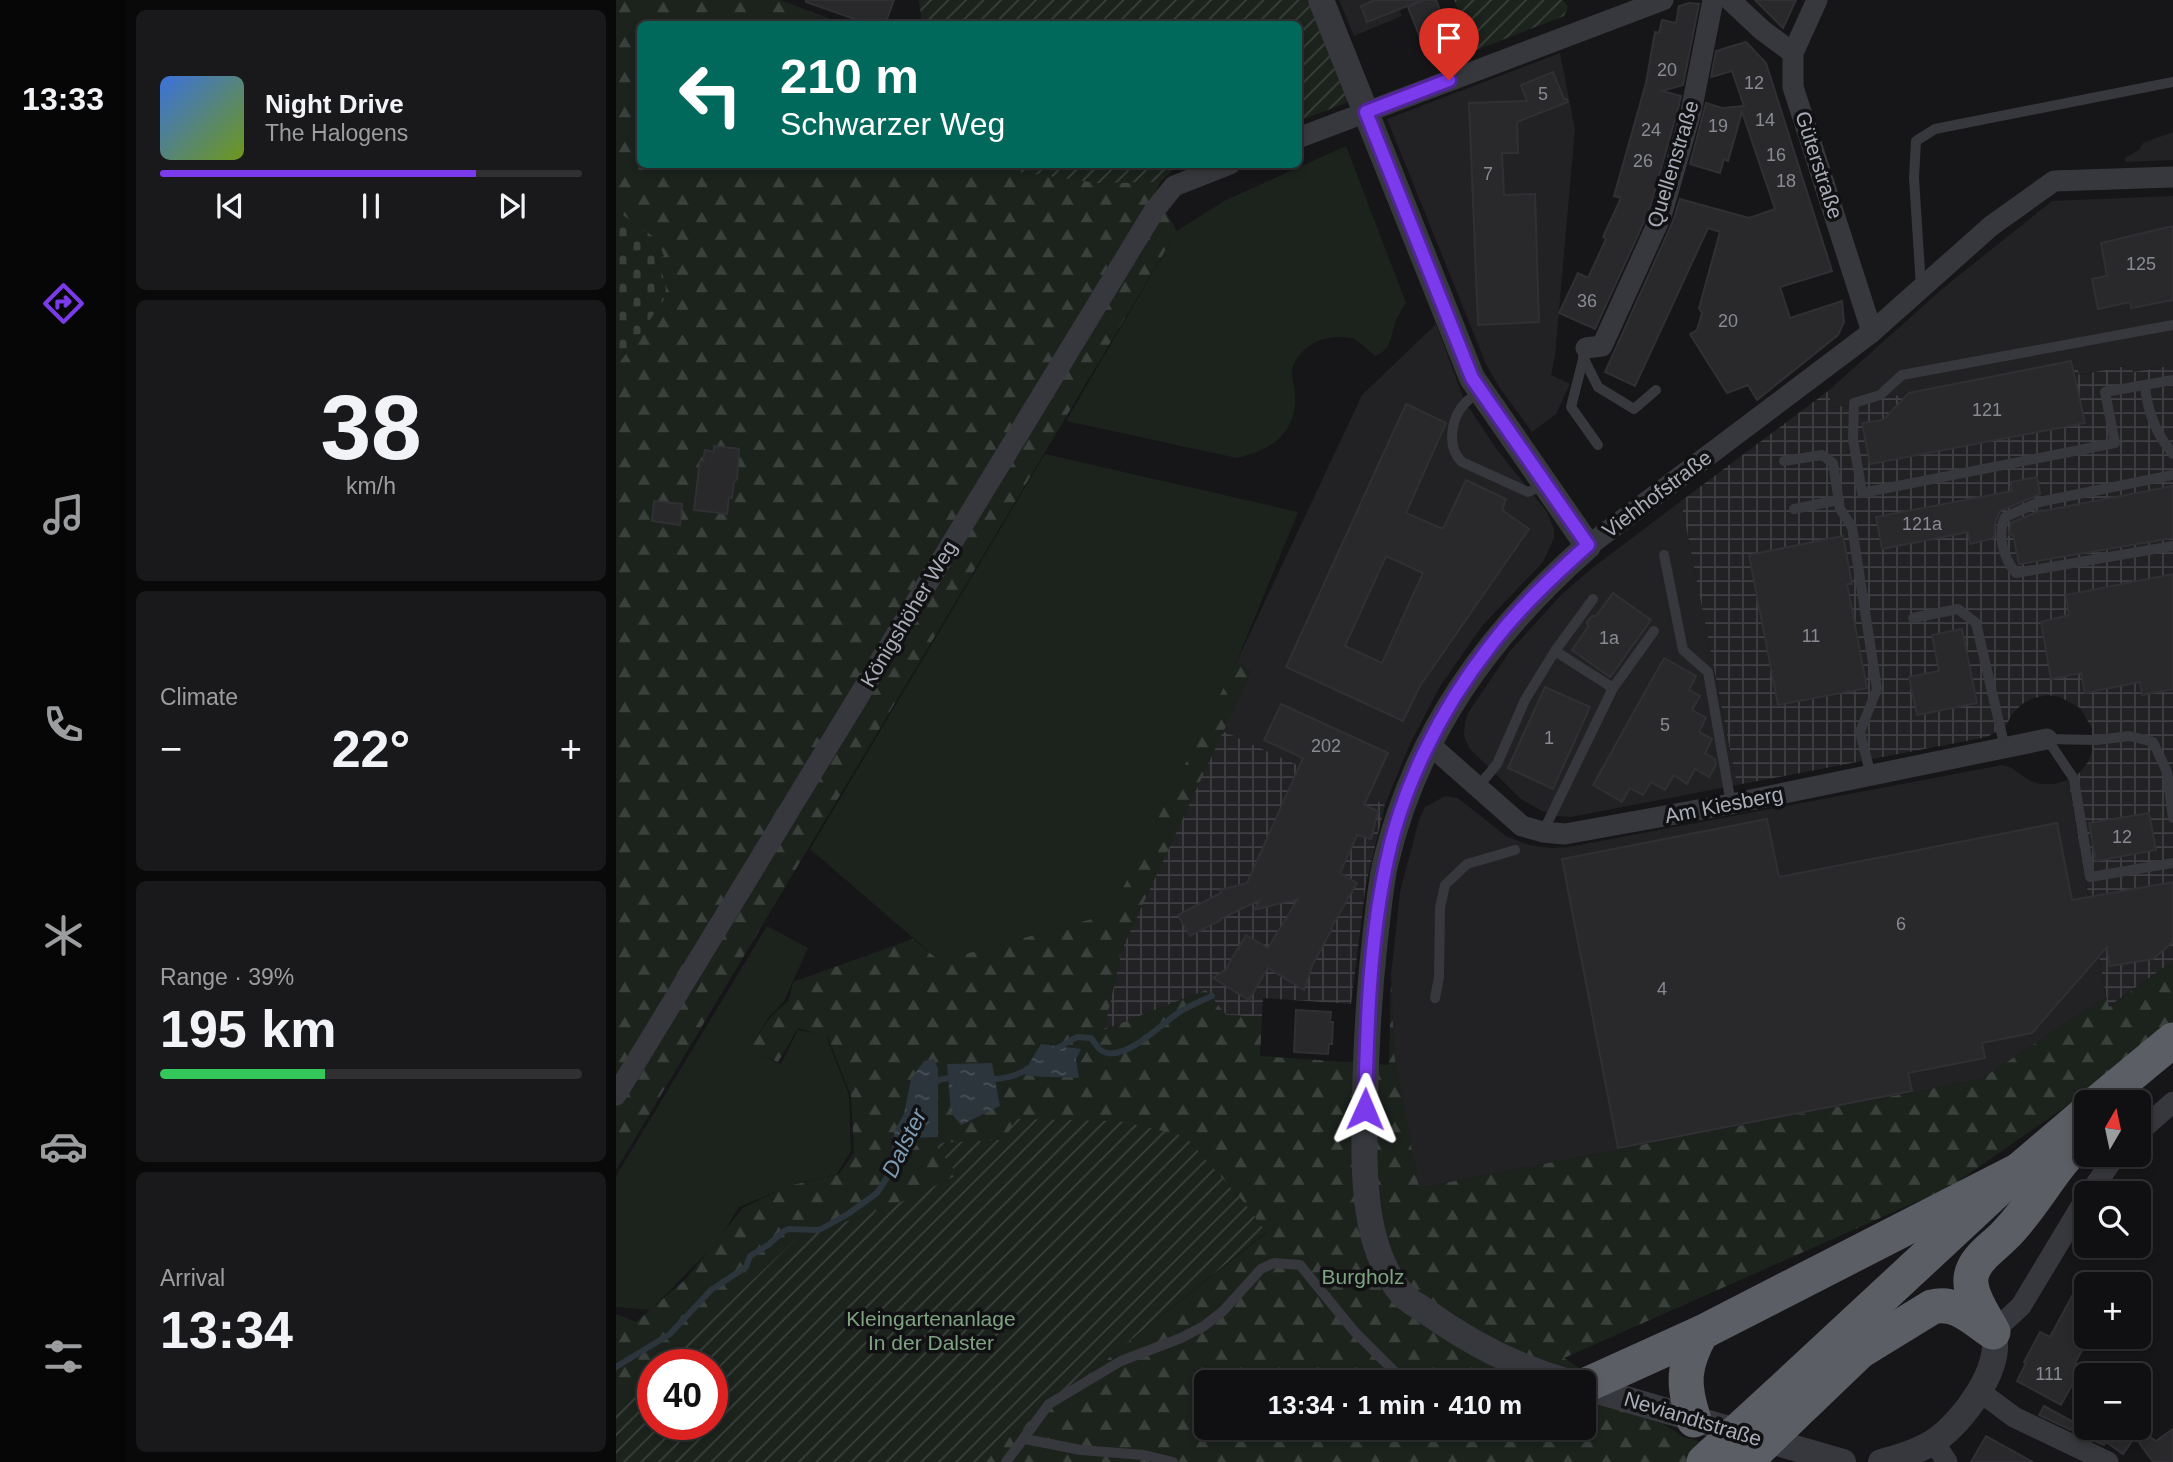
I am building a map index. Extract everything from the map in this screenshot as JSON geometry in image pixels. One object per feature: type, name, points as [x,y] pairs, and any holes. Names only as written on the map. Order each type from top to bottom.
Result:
[{"type":"highway","points":[[2113,1090],[2173,1040]]},
{"type":"highway","points":[[2140,1090],[2173,1064]]},
{"type":"highway","points":[[1745,1462],[1792,1399],[2019,1170],[2074,1123]]},
{"type":"highway","points":[[1856,1354],[2074,1146]]},
{"type":"highway","points":[[1993,1332],[1972,1294],[1971,1280],[1975,1264],[2028,1209],[2074,1147]]},
{"type":"highway","points":[[1596,1370],[1701,1333],[2019,1170]]},
{"type":"highway","points":[[1704,1462],[1856,1354],[1932,1307],[1953,1306],[1993,1332]]},
{"type":"highway","points":[[1694,1420],[1687,1400],[1684,1374],[1690,1353],[1701,1333]]},
{"type":"street","points":[[1321,0],[1472,378],[1588,545]]},
{"type":"street","points":[[1302,136],[1663,0]]},
{"type":"street","name":"Quellenstraße","points":[[1585,353],[1602,346],[1661,216],[1691,112],[1713,0]]},
{"type":"street","points":[[1730,0],[1762,30],[1793,53]]},
{"type":"street","name":"Güterstraße","points":[[1817,0],[1793,53],[1793,87],[1872,332]]},
{"type":"street","name":"Königshöher Weg","points":[[616,1095],[1154,211],[1174,187],[1220,168]]},
{"type":"street","name":"Viehhofstraße","points":[[1542,1370],[1453,1329],[1403,1295],[1381,1260],[1369,1219],[1364,1131],[1366,1036],[1379,901],[1396,826],[1429,744],[1454,698],[1490,645],[1551,578],[1588,545],[1872,332],[1992,226],[2054,181],[2173,177]]},
{"type":"street","name":"Am Kiesberg","points":[[1429,744],[1522,826],[1542,832],[1565,834],[1731,804],[2048,739]]},
{"type":"street","points":[[2151,1121],[2173,1102]]},
{"type":"street","points":[[1881,1462],[1941,1452],[1989,1372],[1995,1353],[1993,1332],[2021,1306],[2074,1218]]},
{"type":"street","name":"Neviandtstraße","points":[[1596,1390],[1843,1462]]},
{"type":"street","points":[[1979,1391],[2014,1417],[2108,1462]]},
{"type":"lane","points":[[1921,287],[1914,178],[1916,141],[1935,129],[2173,82]]},
{"type":"lane","points":[[2173,325],[1902,375],[1880,395],[1854,403],[1853,439],[1862,493],[2115,443],[2105,392],[2173,380]]},
{"type":"lane","points":[[1585,353],[1598,387],[1634,410],[1656,390]]},
{"type":"lane","points":[[1585,353],[1571,407],[1598,444]]},
{"type":"lane","points":[[2145,385],[2146,402],[2154,424],[2173,454]]},
{"type":"lane","points":[[1480,393],[1465,403],[1456,421],[1451,442],[1455,456],[1462,462],[1528,492],[1545,485]]},
{"type":"lane","points":[[1784,461],[1822,454],[1833,463],[1840,509],[1852,527],[1877,689],[1860,733],[1871,776]]},
{"type":"lane","points":[[2173,475],[2039,502],[2006,517],[2000,530],[2008,564],[2016,573],[2173,546]]},
{"type":"lane","points":[[1794,509],[1839,500]]},
{"type":"lane","points":[[1664,555],[1684,650],[1708,671],[1731,804]]},
{"type":"lane","points":[[1477,788],[1497,764],[1525,700],[1555,651],[1593,599]]},
{"type":"lane","points":[[1913,618],[1958,609],[1976,623],[2005,748]]},
{"type":"lane","points":[[1542,832],[1613,688],[1654,631]]},
{"type":"lane","points":[[1555,651],[1613,688]]},
{"type":"lane","points":[[2048,739],[2096,740],[2130,736],[2153,742],[2167,772],[2173,818]]},
{"type":"lane","points":[[2048,739],[2074,779],[2090,877],[2173,863]]},
{"type":"lane","points":[[1435,998],[1439,977],[1440,908],[1446,886],[1467,864],[1515,850]]},
{"type":"lane","points":[[1006,1462],[1049,1404],[1121,1361],[1205,1326],[1223,1311],[1261,1269],[1274,1263],[1300,1265],[1353,1331],[1393,1370]]},
{"type":"lane","points":[[1025,1439],[1081,1450],[1144,1455],[1173,1462]]},
{"type":"shaded area","points":[[1339,0],[1399,0],[1396,2],[1402,16],[1354,36]]},
{"type":"shaded area","points":[[1560,53],[1575,129],[1555,356],[1551,375],[1570,384],[1556,414],[1532,432],[1499,387],[1486,364],[1387,119]]},
{"type":"shaded area","points":[[2173,132],[2173,160],[2125,162],[2125,158],[2139,150],[2143,143]]},
{"type":"shaded area","points":[[2173,196],[2173,365],[2132,372],[2131,365],[2078,375],[2075,361],[1831,408],[1828,391],[1942,289],[2052,201]]},
{"type":"shaded area","points":[[1436,324],[1465,402],[1498,451],[1547,512],[1554,529],[1554,538],[1543,562],[1482,626],[1439,688],[1410,744],[1385,805],[1223,731],[1251,672],[1236,663],[1362,395]]},
{"type":"shaded area","points":[[2076,361],[2079,375],[2131,365],[2133,372],[2173,365],[2173,961],[2108,1007],[2068,780],[2079,773],[2092,752],[2092,728],[2080,708],[2060,697],[2048,695],[2034,698],[2022,704],[2012,714],[2006,726],[1987,737],[1737,785],[1681,501],[1828,391],[1832,408]]},
{"type":"shaded area","points":[[1681,501],[1737,785],[1571,817],[1557,816],[1540,810],[1521,799],[1469,748],[1464,736],[1468,713],[1510,651],[1561,595]]},
{"type":"shaded area","points":[[1223,731],[1385,805],[1366,884],[1351,1004],[1263,998],[1262,1017],[1226,1015],[1206,990],[1104,1030],[1122,949]]},
{"type":"shaded area","points":[[2002,765],[2039,784],[2068,780],[2106,997],[1981,1079],[1419,1188],[1394,1054],[1391,975],[1400,892],[1425,807],[1445,796],[1458,798],[1506,836],[1529,845],[1569,847]]},
{"type":"green space","points":[[616,0],[780,0],[836,21],[637,21],[637,168],[997,168],[1098,183],[1160,182],[1155,194],[1177,231],[616,1170]]},
{"type":"green space","points":[[919,0],[1307,0],[1348,102],[1302,120],[1302,21],[922,21]]},
{"type":"green space","points":[[1454,0],[1563,0],[1568,7],[1564,16],[1474,51]]},
{"type":"green space","points":[[1346,146],[1406,303],[1396,320],[1385,350],[1375,356],[1357,340],[1344,337],[1325,339],[1308,347],[1301,353],[1292,370],[1295,406],[1287,428],[1281,437],[1262,450],[1237,458],[1066,421],[1177,231],[1224,201]]},
{"type":"green space","points":[[991,168],[1175,168],[1160,182],[1098,183]]},
{"type":"green space","points":[[616,210],[658,240],[664,256],[656,260],[666,290],[663,301],[616,368]]},
{"type":"green space","points":[[1045,454],[1298,512],[1236,663],[1110,914],[940,961],[810,849]]},
{"type":"green space","name":"Burgholz","points":[[1236,663],[1251,672],[1122,949],[1104,1030],[1206,990],[1226,1015],[1262,1017],[1260,1056],[1389,1065],[1391,975],[1394,1054],[1419,1188],[1981,1079],[2106,997],[2109,1007],[2173,961],[2173,1032],[2090,1090],[2074,1090],[2074,1101],[1950,1187],[1564,1358],[1582,1370],[1194,1370],[1194,1440],[1596,1440],[1596,1379],[1683,1437],[1776,1462],[986,1462],[999,1445],[1266,1233],[1246,1205],[1185,1136],[935,1143],[958,1175],[892,1206],[797,1238],[680,1349],[637,1349],[637,1389],[616,1409],[616,1314],[636,1322],[685,1280],[743,1208],[788,1186],[839,1174],[854,1153],[851,1096],[828,1037],[798,1028],[778,1062],[748,1050],[770,1018],[789,1000],[793,982],[913,939],[940,961],[1110,914]]},
{"type":"green space","points":[[767,926],[808,948],[784,1001],[768,1018],[749,1050],[781,1064],[798,1030],[826,1035],[849,1095],[851,1151],[837,1174],[792,1185],[739,1207],[718,1241],[651,1310],[616,1307],[616,1176]]},
{"type":"green space","name":"Kleingartenanlage In der Dalster","points":[[1017,1119],[1119,1121],[1185,1136],[1246,1205],[1266,1232],[999,1445],[986,1462],[616,1462],[616,1409],[637,1389],[637,1440],[728,1440],[728,1349],[680,1349],[797,1238],[892,1206],[958,1175],[934,1143],[1003,1140]]},
{"type":"water","points":[[1041,1044],[1081,1049],[1076,1059],[1079,1078],[1027,1076],[1024,1072]]},
{"type":"water","points":[[934,1059],[938,1069],[938,1137],[914,1138],[903,1145],[886,1181],[895,1130],[904,1114],[911,1079],[924,1061]]},
{"type":"water","points":[[992,1063],[1000,1106],[961,1125],[951,1113],[947,1064]]},
{"type":"building","points":[[894,0],[886,21],[860,21],[806,2]]},
{"type":"building","points":[[1375,0],[1420,1],[1367,22],[1361,6]]},
{"type":"building","points":[[1425,0],[1436,0],[1454,45],[1427,55],[1408,7]]},
{"type":"building","points":[[1755,0],[1796,0],[1783,28]]},
{"type":"building","points":[[1699,4],[1683,85],[1662,91],[1681,96],[1649,211],[1595,329],[1559,313],[1578,273],[1588,278],[1621,198],[1614,196],[1646,83],[1655,32],[1659,33],[1662,20],[1676,23],[1679,6]]},
{"type":"building","points":[[1746,42],[1766,63],[1832,271],[1780,287],[1790,318],[1842,301],[1844,322],[1838,335],[1757,400],[1748,385],[1727,393],[1690,334],[1697,330],[1702,313],[1699,308],[1720,232],[1708,228],[1635,386],[1605,372],[1673,221],[1680,199],[1749,218],[1775,209],[1742,112],[1728,161],[1724,159],[1720,173],[1690,164],[1706,103],[1722,108],[1744,106],[1732,71],[1711,77],[1716,51]]},
{"type":"building","points":[[1553,72],[1564,99],[1568,102],[1517,122],[1518,153],[1502,153],[1504,195],[1535,194],[1539,322],[1478,325],[1469,103],[1527,101],[1521,85]]},
{"type":"building","points":[[2173,226],[2173,300],[2131,308],[2130,302],[2098,309],[2092,279],[2107,276],[2101,243]]},
{"type":"building","points":[[2071,361],[2085,423],[1870,464],[1862,423],[1883,420],[1909,393]]},
{"type":"building","points":[[1406,404],[1446,423],[1406,513],[1443,529],[1466,480],[1506,499],[1502,510],[1529,529],[1420,686],[1403,721],[1286,667]],"holes":[[[1386,556],[1423,573],[1382,663],[1345,646]]]},
{"type":"building","points":[[714,446],[739,449],[737,479],[734,482],[732,498],[729,497],[727,514],[694,510],[700,461],[703,461],[705,450],[714,452]]},
{"type":"building","points":[[2037,477],[2040,494],[2000,511],[1995,523],[1994,538],[1970,544],[1968,532],[1882,549],[1876,517],[2012,491],[2011,482]]},
{"type":"building","points":[[2173,486],[2173,538],[2019,564],[2013,534],[2009,535],[2011,523],[2041,510]]},
{"type":"building","points":[[654,501],[682,504],[680,525],[652,521]]},
{"type":"building","points":[[1843,536],[1852,584],[1847,584],[1867,688],[1778,705],[1749,555]]},
{"type":"building","points":[[2173,574],[2173,689],[2142,695],[2140,682],[2085,693],[2081,673],[2051,679],[2041,622],[2069,615],[2066,595]]},
{"type":"building","points":[[1613,593],[1651,620],[1610,677],[1572,650],[1588,627],[1587,622],[1592,616],[1596,616]]},
{"type":"building","points":[[1962,629],[1977,703],[1917,715],[1909,677],[1939,671],[1932,635]]},
{"type":"building","points":[[1664,658],[1696,676],[1689,690],[1700,696],[1692,710],[1706,718],[1699,732],[1712,739],[1705,753],[1715,759],[1716,765],[1709,777],[1695,769],[1687,784],[1674,775],[1665,790],[1651,782],[1643,795],[1630,788],[1622,802],[1593,785]]},
{"type":"building","points":[[1545,687],[1590,707],[1553,789],[1508,768]]},
{"type":"building","points":[[1281,704],[1388,753],[1364,805],[1378,811],[1371,839],[1357,835],[1340,873],[1357,883],[1312,966],[1304,990],[1268,968],[1249,1000],[1213,978],[1225,970],[1246,935],[1268,948],[1298,899],[1254,910],[1260,900],[1190,936],[1178,915],[1221,893],[1220,890],[1247,883],[1303,758],[1264,740]]},
{"type":"building","points":[[2149,813],[2156,850],[2096,861],[2089,823]]},
{"type":"building","points":[[1767,819],[1779,877],[2057,823],[2072,900],[2173,882],[2173,942],[2153,959],[2110,966],[2107,947],[2032,1033],[1982,1043],[1985,1058],[1908,1073],[1912,1091],[1618,1148],[1562,859]]},
{"type":"building","points":[[1296,1010],[1331,1012],[1332,1044],[1329,1044],[1328,1054],[1294,1052]]},
{"type":"building","points":[[2074,1292],[2074,1349],[2083,1349],[2074,1363],[2074,1381],[2061,1405],[2017,1381],[2040,1332],[2050,1337]]},
{"type":"building","points":[[2044,1406],[2074,1425],[2071,1430],[2039,1415]]},
{"type":"building","points":[[2173,1429],[2173,1462],[2153,1462],[2137,1440],[2151,1440],[2151,1438],[2156,1441]]},
{"type":"building","points":[[1986,1436],[2033,1462],[1971,1462]]},
{"type":"building","points":[[2092,1440],[2133,1440],[2123,1454],[2106,1442],[2104,1445]]},
{"type":"waterway","name":"Dalster","points":[[1052,1051],[1077,1037],[1091,1038],[1107,1053],[1125,1050],[1182,1010],[1212,996]]},
{"type":"waterway","name":"Dalster","points":[[986,1079],[1009,1077],[1029,1068]]},
{"type":"waterway","name":"Dalster","points":[[934,1086],[938,1080],[955,1077]]},
{"type":"waterway","name":"Dalster","points":[[616,1367],[670,1334],[711,1290],[746,1267],[750,1256],[784,1231],[823,1228],[877,1193],[888,1176]]},
{"type":"route","points":[[1365,1109],[1366,1036],[1379,901],[1396,826],[1411,784],[1454,698],[1490,645],[1551,578],[1588,545],[1472,378],[1366,112],[1449,80]]}]
